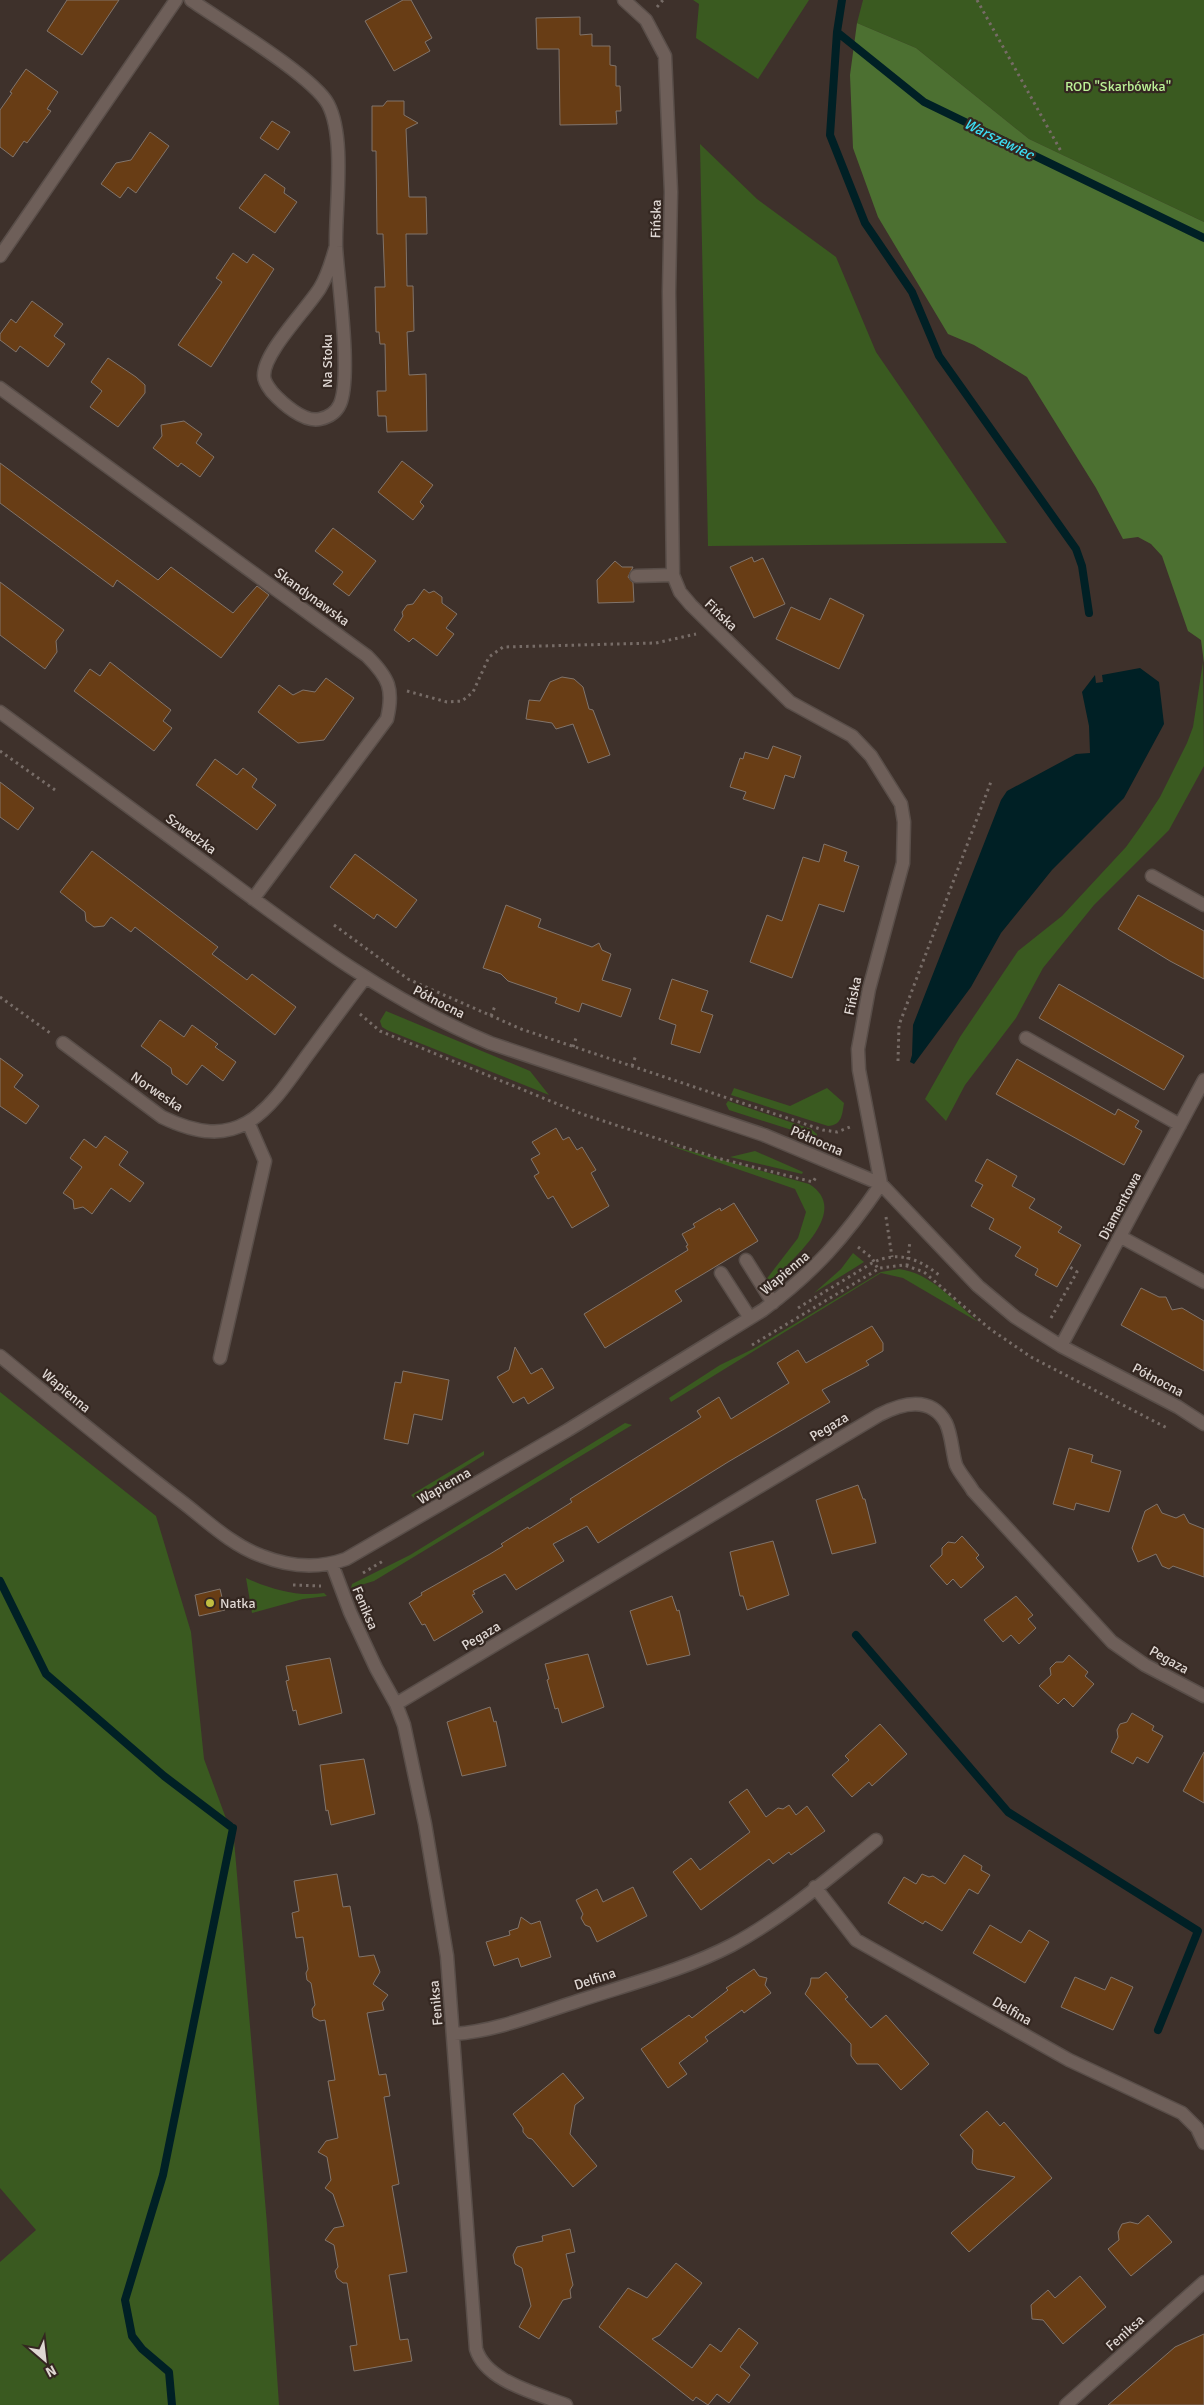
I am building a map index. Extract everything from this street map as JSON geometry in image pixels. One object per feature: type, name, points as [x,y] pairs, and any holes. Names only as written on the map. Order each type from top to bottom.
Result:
[{"type":"street","points":[[0,256],[176,0]]},
{"type":"street","name":"Na Stoku","points":[[191,0],[285,65],[317,90],[328,103],[333,114],[337,142],[336,246],[344,367],[343,388],[340,405],[331,416],[317,420],[303,416],[277,398],[268,388],[264,377],[266,364],[272,352],[320,287],[336,246]]},
{"type":"street","name":"Fińska","points":[[624,0],[646,20],[665,56],[671,192],[670,292],[673,575],[680,592],[715,630],[790,702],[852,736],[871,756],[901,804],[904,822],[903,863],[869,989],[858,1049],[859,1070],[881,1184]]},
{"type":"street","name":"Skandynawska","points":[[0,388],[367,656],[382,671],[390,686]]},
{"type":"street","points":[[636,576],[673,575]]},
{"type":"street","points":[[253,899],[388,719],[392,700],[390,686]]},
{"type":"street","name":"Szwedzka","points":[[0,712],[253,899],[365,978]]},
{"type":"street","points":[[1152,876],[1204,905]]},
{"type":"street","name":"Północna","points":[[365,978],[421,1010],[490,1042],[758,1133],[881,1184],[994,1300],[1027,1325],[1061,1346],[1178,1407],[1204,1424]]},
{"type":"street","name":"Norweska","points":[[64,1043],[162,1117],[180,1125],[212,1131],[226,1130],[248,1122],[266,1110],[276,1100],[365,978]]},
{"type":"street","points":[[1026,1038],[1180,1125]]},
{"type":"street","name":"Diamentowa","points":[[1061,1346],[1204,1080]]},
{"type":"street","points":[[220,1358],[265,1161],[248,1122]]},
{"type":"street","name":"Wapienna","points":[[0,1356],[75,1419],[243,1548],[285,1563],[316,1566],[332,1564],[346,1559],[480,1482],[773,1303],[798,1284],[828,1254],[881,1184]]},
{"type":"street","points":[[1121,1237],[1204,1282]]},
{"type":"street","points":[[746,1260],[773,1303]]},
{"type":"street","points":[[721,1274],[750,1318]]},
{"type":"street","name":"Pegaza","points":[[396,1704],[879,1415],[905,1404],[919,1403],[930,1406],[939,1413],[947,1424],[956,1466],[973,1490],[1108,1637],[1123,1651],[1139,1661],[1204,1696]]},
{"type":"street","name":"Feniksa","points":[[332,1564],[350,1612],[376,1668],[396,1704],[404,1725],[431,1858],[447,1956],[476,2349],[479,2358],[493,2374],[566,2405]]},
{"type":"street","name":"Delfina","points":[[454,2034],[496,2028],[701,1959],[753,1933],[876,1840]]},
{"type":"street","name":"Delfina","points":[[815,1888],[856,1940],[1069,2060],[1182,2113],[1197,2128],[1204,2143]]},
{"type":"street","name":"Feniksa","points":[[1066,2405],[1204,2282]]},
{"type":"path","points":[[976,0],[1062,153]]},
{"type":"path","points":[[390,686],[447,702],[462,701],[473,692],[488,657],[503,647],[656,643],[715,630]]},
{"type":"path","points":[[0,751],[55,790]]},
{"type":"path","points":[[898,1061],[899,1025],[992,779]]},
{"type":"path","points":[[334,925],[408,979],[491,1016],[573,1047],[833,1133],[850,1126]]},
{"type":"path","points":[[0,997],[7,1000],[64,1043]]},
{"type":"path","points":[[491,1016],[495,1006]]},
{"type":"path","points":[[358,1012],[380,1031],[582,1114],[717,1158],[813,1182],[816,1176]]},
{"type":"path","points":[[573,1047],[577,1035]]},
{"type":"path","points":[[632,1066],[636,1055]]},
{"type":"path","points":[[881,1184],[892,1257]]},
{"type":"path","points":[[907,1266],[910,1240]]},
{"type":"path","points":[[858,1248],[875,1262],[878,1269]]},
{"type":"path","points":[[797,1309],[875,1262],[892,1257],[908,1258],[924,1263],[946,1281]]},
{"type":"path","points":[[752,1345],[878,1269],[898,1265],[907,1266],[924,1272],[990,1329],[1030,1357],[1167,1428]]},
{"type":"path","points":[[1050,1321],[1077,1272],[1070,1267]]},
{"type":"green space","points":[[693,0],[809,0],[758,79],[696,38],[699,4]]},
{"type":"green space","name":"ROD \"Skarbówka\"","points":[[863,0],[1204,0],[1204,222],[1029,139],[916,48],[857,23]]},
{"type":"green space","points":[[857,23],[916,48],[1029,139],[1204,222],[1204,663],[1201,640],[1188,631],[1162,556],[1151,544],[1138,537],[1123,539],[1096,488],[1027,377],[974,345],[948,334],[878,217],[853,148],[850,75]]},
{"type":"green space","points":[[700,144],[757,199],[836,257],[876,352],[1007,543],[708,546]]},
{"type":"green space","points":[[1203,662],[1204,766],[1169,830],[1094,905],[1043,968],[1016,1018],[965,1085],[946,1121],[925,1099],[960,1037],[1018,951],[1062,916],[1126,847],[1160,797],[1193,727]]},
{"type":"green space","points":[[386,1011],[530,1071],[549,1095],[387,1030],[382,1027],[380,1021]]},
{"type":"green space","points":[[734,1088],[790,1106],[827,1088],[844,1103],[842,1115],[836,1124],[828,1126],[731,1095]]},
{"type":"green space","points":[[728,1101],[811,1129],[817,1134],[817,1138],[729,1110],[726,1104]]},
{"type":"green space","points":[[665,1144],[809,1184],[821,1195],[824,1208],[821,1221],[814,1235],[791,1262],[769,1283],[765,1281],[798,1238],[806,1212],[795,1189]]},
{"type":"green space","points":[[755,1151],[803,1172],[802,1174],[730,1157]]},
{"type":"green space","points":[[853,1253],[864,1262],[814,1293],[841,1269]]},
{"type":"green space","points":[[899,1269],[922,1276],[932,1282],[978,1322],[903,1278],[881,1273],[671,1402],[669,1398],[720,1365],[753,1349],[881,1272]]},
{"type":"green space","points":[[0,1392],[156,1516],[191,1632],[204,1759],[234,1840],[267,2224],[279,2405],[0,2405],[0,2262],[36,2230],[0,2188]]},
{"type":"green space","points":[[625,1423],[632,1425],[374,1581],[351,1588],[352,1584],[410,1555]]},
{"type":"green space","points":[[484,1451],[484,1455],[414,1498],[411,1495]]},
{"type":"green space","points":[[246,1578],[284,1591],[304,1594],[324,1593],[327,1596],[303,1599],[252,1613]]},
{"type":"water","points":[[1140,668],[1159,682],[1164,724],[1124,798],[1052,870],[1001,933],[971,987],[914,1064],[910,1062],[913,1025],[1001,800],[1007,791],[1076,754],[1090,753],[1089,726],[1082,692],[1095,675],[1096,683],[1103,682],[1102,675]]},
{"type":"building","points":[[67,0],[119,0],[82,55],[47,31]]},
{"type":"building","points":[[403,0],[411,0],[432,38],[425,42],[430,51],[394,71],[365,21]]},
{"type":"building","points":[[580,17],[580,35],[592,34],[592,46],[610,46],[610,65],[616,66],[616,86],[620,86],[621,111],[616,111],[617,124],[560,125],[559,49],[537,49],[536,18]]},
{"type":"building","points":[[26,69],[58,92],[47,109],[51,111],[27,143],[24,141],[13,157],[0,147],[0,110]]},
{"type":"building","points":[[387,101],[404,101],[404,115],[418,123],[406,129],[409,197],[426,197],[427,234],[406,234],[407,286],[413,286],[414,331],[407,332],[409,375],[426,374],[427,431],[387,432],[386,416],[378,416],[377,391],[386,391],[385,344],[380,344],[379,332],[376,332],[375,287],[385,287],[383,234],[377,234],[376,151],[372,151],[372,106],[383,106]]},
{"type":"building","points":[[272,121],[290,132],[278,150],[260,138]]},
{"type":"building","points":[[150,132],[169,146],[136,193],[128,187],[120,198],[101,184],[116,163],[131,160]]},
{"type":"building","points":[[265,174],[285,188],[284,193],[297,202],[275,233],[239,208]]},
{"type":"building","points":[[233,253],[247,263],[253,254],[274,269],[211,367],[178,345],[222,282],[216,278]]},
{"type":"building","points":[[32,301],[63,324],[54,336],[65,344],[48,367],[20,346],[16,352],[0,340],[0,334],[11,319],[16,323]]},
{"type":"building","points":[[108,358],[145,385],[145,393],[118,427],[90,407],[102,391],[91,382]]},
{"type":"building","points":[[184,421],[202,434],[196,443],[214,457],[200,477],[181,463],[178,467],[153,448],[162,436],[161,425]]},
{"type":"building","points":[[402,461],[433,485],[420,502],[424,506],[413,520],[378,492]]},
{"type":"building","points":[[0,463],[158,580],[171,567],[233,613],[257,586],[269,595],[221,658],[117,580],[113,587],[0,503]]},
{"type":"building","points":[[333,528],[376,561],[349,596],[333,584],[343,572],[315,551]]},
{"type":"building","points":[[752,557],[754,562],[763,558],[785,604],[754,618],[730,567]]},
{"type":"building","points":[[615,561],[622,567],[633,567],[628,577],[633,583],[634,602],[598,603],[597,580]]},
{"type":"building","points":[[0,582],[64,630],[56,641],[57,652],[45,669],[0,635]]},
{"type":"building","points":[[424,589],[429,593],[434,591],[442,597],[442,603],[457,614],[446,628],[454,634],[437,656],[413,638],[409,642],[394,630],[403,616],[402,612],[407,605],[413,604]]},
{"type":"building","points":[[830,598],[864,615],[839,669],[776,639],[791,607],[820,620]]},
{"type":"building","points":[[110,662],[171,710],[163,721],[172,728],[154,751],[74,691],[90,669],[100,676]]},
{"type":"building","points":[[562,677],[574,679],[583,687],[589,709],[593,710],[610,755],[588,763],[573,724],[556,729],[552,723],[526,719],[529,700],[540,701],[550,682]]},
{"type":"building","points":[[326,678],[354,698],[324,740],[298,743],[258,712],[279,685],[293,695],[303,690],[315,692]]},
{"type":"building","points":[[773,746],[801,756],[794,778],[785,775],[774,809],[743,799],[746,792],[730,787],[740,758],[743,759],[745,752],[768,759]]},
{"type":"building","points":[[215,759],[237,775],[243,768],[257,779],[252,787],[276,805],[257,830],[196,785]]},
{"type":"building","points":[[0,782],[34,808],[18,830],[0,817]]},
{"type":"building","points":[[824,844],[847,852],[844,861],[859,866],[844,912],[819,904],[792,978],[750,962],[767,915],[782,921],[803,857],[819,862]]},
{"type":"building","points":[[92,851],[218,947],[212,954],[247,980],[252,974],[296,1007],[275,1035],[135,927],[131,932],[111,917],[104,926],[94,927],[86,921],[85,912],[60,892]]},
{"type":"building","points":[[355,854],[417,900],[396,928],[377,914],[374,919],[330,887]]},
{"type":"building","points":[[1138,895],[1204,931],[1204,979],[1170,961],[1118,929]]},
{"type":"building","points":[[506,905],[541,919],[538,927],[592,947],[599,943],[602,950],[611,954],[602,980],[631,989],[621,1017],[582,1003],[579,1012],[555,1003],[557,998],[508,981],[501,974],[483,968]]},
{"type":"building","points":[[672,979],[708,991],[701,1011],[713,1015],[700,1053],[671,1044],[676,1025],[659,1019]]},
{"type":"building","points":[[1059,984],[1184,1056],[1164,1090],[1039,1018]]},
{"type":"building","points":[[160,1020],[184,1037],[192,1025],[218,1044],[215,1047],[236,1062],[223,1081],[202,1065],[187,1085],[172,1074],[171,1068],[141,1046]]},
{"type":"building","points":[[0,1058],[23,1075],[14,1087],[39,1106],[26,1124],[0,1106]]},
{"type":"building","points":[[1017,1059],[1115,1115],[1118,1109],[1139,1121],[1135,1127],[1142,1131],[1124,1165],[996,1094]]},
{"type":"building","points":[[556,1128],[563,1140],[569,1137],[577,1150],[582,1147],[596,1170],[591,1173],[609,1206],[572,1228],[553,1196],[548,1199],[534,1176],[539,1173],[531,1159],[540,1154],[532,1142]]},
{"type":"building","points":[[105,1136],[128,1152],[119,1165],[144,1183],[130,1202],[111,1188],[92,1214],[83,1207],[74,1209],[73,1200],[63,1193],[82,1167],[70,1158],[84,1139],[96,1148]]},
{"type":"building","points":[[987,1159],[1017,1176],[1012,1186],[1035,1199],[1029,1208],[1062,1227],[1058,1232],[1081,1245],[1057,1287],[1035,1275],[1038,1269],[1015,1256],[1021,1247],[989,1229],[994,1219],[971,1206],[983,1185],[975,1181]]},
{"type":"building","points":[[734,1203],[758,1241],[675,1291],[682,1301],[605,1348],[584,1314],[688,1250],[686,1246],[688,1245],[682,1234],[695,1227],[693,1224],[720,1208],[721,1211]]},
{"type":"building","points":[[1141,1288],[1159,1297],[1166,1297],[1172,1310],[1182,1308],[1204,1321],[1204,1371],[1121,1325]]},
{"type":"building","points":[[872,1326],[883,1343],[883,1351],[866,1361],[869,1365],[822,1390],[830,1402],[728,1462],[598,1543],[587,1526],[553,1544],[564,1561],[516,1590],[505,1574],[473,1591],[475,1594],[472,1595],[483,1612],[434,1641],[425,1624],[422,1625],[409,1603],[422,1595],[421,1593],[490,1554],[503,1546],[501,1544],[572,1502],[570,1499],[701,1417],[697,1411],[719,1397],[731,1419],[789,1383],[777,1363],[798,1350],[806,1363]]},
{"type":"building","points":[[515,1347],[531,1374],[542,1368],[554,1388],[528,1404],[524,1397],[513,1403],[497,1377],[509,1370]]},
{"type":"building","points":[[403,1371],[449,1380],[442,1420],[414,1414],[408,1444],[384,1439],[395,1382],[401,1383]]},
{"type":"building","points":[[1069,1448],[1093,1455],[1091,1462],[1121,1471],[1109,1512],[1076,1503],[1074,1510],[1053,1504]]},
{"type":"building","points":[[858,1485],[863,1499],[865,1499],[876,1543],[832,1554],[816,1500]]},
{"type":"building","points":[[1157,1504],[1162,1513],[1176,1518],[1184,1514],[1189,1523],[1204,1529],[1204,1577],[1173,1566],[1169,1569],[1162,1566],[1156,1554],[1138,1562],[1132,1548],[1145,1511]]},
{"type":"building","points":[[962,1536],[979,1555],[976,1558],[984,1567],[961,1588],[953,1579],[947,1585],[930,1566],[942,1555],[942,1548],[948,1542],[955,1543]]},
{"type":"building","points":[[773,1541],[789,1595],[747,1610],[743,1596],[740,1596],[730,1552]]},
{"type":"building","points":[[220,1589],[225,1610],[199,1616],[195,1595]]},
{"type":"building","points":[[672,1596],[677,1611],[679,1610],[690,1655],[647,1665],[630,1611]]},
{"type":"building","points":[[1016,1596],[1033,1615],[1028,1619],[1036,1628],[1019,1644],[1011,1635],[1003,1642],[984,1620]]},
{"type":"building","points":[[588,1654],[604,1707],[562,1723],[558,1708],[555,1709],[547,1680],[549,1679],[545,1664]]},
{"type":"building","points":[[1069,1655],[1088,1672],[1085,1676],[1094,1684],[1073,1707],[1064,1698],[1058,1704],[1039,1686],[1051,1675],[1050,1668],[1056,1662],[1063,1662]]},
{"type":"building","points":[[330,1658],[342,1713],[299,1725],[296,1710],[293,1711],[286,1681],[289,1680],[286,1666]]},
{"type":"building","points":[[490,1707],[494,1722],[496,1721],[506,1766],[462,1776],[447,1722]]},
{"type":"building","points":[[1132,1713],[1154,1726],[1152,1730],[1163,1736],[1148,1763],[1137,1757],[1133,1764],[1111,1752],[1118,1737],[1117,1730],[1120,1724],[1127,1722]]},
{"type":"building","points":[[880,1724],[907,1754],[872,1786],[869,1782],[852,1797],[832,1775],[849,1760],[845,1756]]},
{"type":"building","points":[[1204,1752],[1204,1803],[1183,1791]]},
{"type":"building","points":[[364,1759],[375,1814],[331,1825],[328,1810],[326,1811],[320,1765]]},
{"type":"building","points":[[747,1789],[766,1817],[778,1808],[783,1809],[789,1805],[796,1815],[807,1806],[825,1831],[791,1855],[789,1852],[773,1864],[769,1859],[701,1910],[673,1872],[691,1858],[700,1870],[750,1832],[729,1802]]},
{"type":"building","points":[[964,1855],[982,1866],[981,1870],[990,1875],[978,1894],[969,1889],[942,1931],[925,1921],[923,1924],[888,1903],[904,1877],[916,1884],[922,1874],[929,1877],[933,1876],[945,1884]]},
{"type":"building","points":[[337,1874],[343,1907],[350,1906],[359,1957],[374,1955],[380,1972],[373,1984],[388,1995],[382,2003],[384,2010],[367,2013],[379,2075],[386,2074],[390,2096],[384,2097],[399,2184],[392,2186],[407,2272],[389,2275],[400,2340],[408,2339],[412,2361],[354,2371],[350,2346],[357,2345],[347,2283],[343,2283],[337,2278],[335,2271],[338,2267],[334,2245],[325,2240],[334,2228],[344,2226],[333,2194],[325,2188],[331,2180],[327,2157],[318,2152],[326,2141],[338,2138],[328,2081],[335,2080],[325,2020],[320,2021],[313,2017],[312,2009],[315,2005],[311,1983],[307,1980],[306,1973],[308,1969],[303,1937],[296,1938],[292,1913],[299,1911],[294,1881]]},
{"type":"building","points":[[633,1887],[647,1916],[597,1942],[590,1927],[585,1925],[581,1918],[583,1914],[576,1900],[597,1889],[603,1902]]},
{"type":"building","points":[[521,1917],[531,1924],[540,1921],[551,1957],[521,1967],[518,1958],[494,1966],[486,1942],[510,1935],[509,1931],[518,1928]]},
{"type":"building","points":[[990,1925],[1021,1943],[1029,1930],[1049,1942],[1025,1983],[973,1953]]},
{"type":"building","points":[[754,1969],[759,1976],[767,1978],[765,1985],[771,1993],[744,2013],[742,2010],[705,2037],[708,2041],[679,2063],[687,2074],[668,2088],[641,2049],[689,2015],[692,2018],[728,1990],[726,1988]]},
{"type":"building","points":[[826,1972],[848,1997],[845,1999],[871,2028],[886,2015],[929,2064],[901,2090],[878,2064],[857,2064],[851,2056],[851,2044],[805,1994],[810,1985],[811,1978],[819,1978]]},
{"type":"building","points":[[1075,1977],[1105,1990],[1111,1977],[1133,1987],[1113,2030],[1061,2007]]},
{"type":"building","points":[[563,2073],[584,2098],[575,2105],[570,2134],[597,2166],[573,2187],[532,2139],[528,2138],[523,2132],[523,2128],[513,2114]]},
{"type":"building","points":[[987,2111],[1000,2126],[1004,2122],[1052,2178],[969,2252],[951,2233],[1015,2177],[977,2169],[972,2163],[973,2150],[960,2135]]},
{"type":"building","points":[[1148,2215],[1172,2242],[1131,2276],[1108,2249],[1119,2240],[1118,2232],[1122,2224],[1130,2222],[1138,2224]]},
{"type":"building","points":[[570,2229],[575,2252],[566,2254],[573,2285],[570,2290],[571,2298],[563,2300],[539,2339],[519,2327],[531,2306],[522,2268],[515,2264],[513,2255],[517,2247],[543,2241],[542,2236]]},
{"type":"building","points":[[676,2263],[702,2283],[660,2335],[652,2339],[692,2368],[710,2344],[721,2352],[739,2328],[758,2343],[740,2367],[750,2375],[729,2403],[717,2394],[708,2405],[696,2397],[693,2401],[599,2327],[628,2288],[647,2298]]},
{"type":"building","points":[[1080,2276],[1106,2307],[1063,2344],[1043,2320],[1032,2319],[1031,2305],[1048,2290],[1055,2298]]},
{"type":"building","points":[[1204,2334],[1204,2405],[1108,2405],[1175,2347]]},
{"type":"waterway","name":"Warszewiec","points":[[842,0],[837,32],[924,102],[1204,238]]},
{"type":"waterway","points":[[837,32],[830,135],[865,223],[912,292],[939,356],[1076,549],[1082,566],[1089,613]]},
{"type":"waterway","points":[[0,1581],[46,1674],[164,1776],[230,1826]]},
{"type":"waterway","points":[[856,1635],[1008,1812],[1198,1931],[1158,2030]]},
{"type":"waterway","points":[[172,2405],[169,2372],[142,2349],[132,2336],[125,2300],[163,2175],[233,1828]]},
{"type":"place","name":"Natka","points":[[210,1603]]}]
